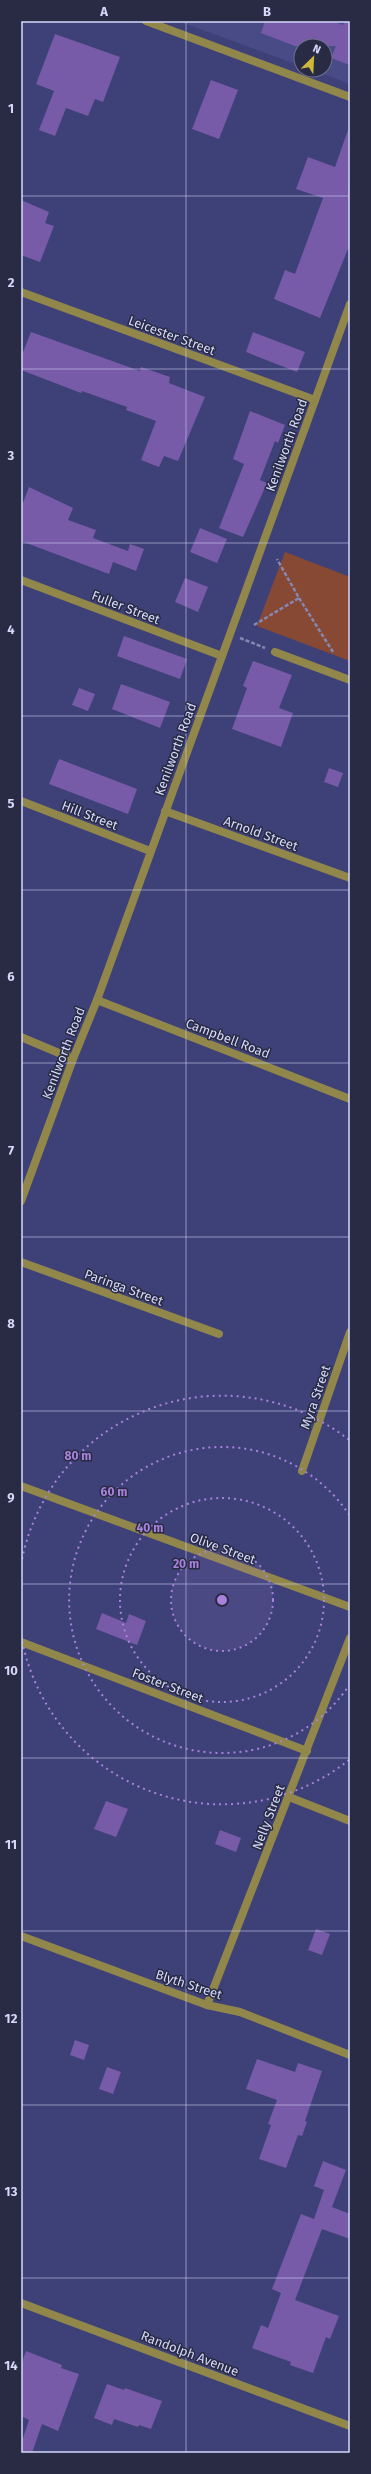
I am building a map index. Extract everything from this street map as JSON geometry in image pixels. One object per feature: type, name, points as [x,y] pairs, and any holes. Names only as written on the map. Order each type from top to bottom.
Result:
[{"type":"street","points":[[146,21],[350,97]]},
{"type":"street","name":"Leicester Street","points":[[21,292],[315,400]]},
{"type":"street","name":"Kenilworth Road","points":[[21,1201],[73,1059],[97,1000],[350,304]]},
{"type":"street","name":"Fuller Street","points":[[21,580],[222,656]]},
{"type":"street","points":[[275,652],[350,680]]},
{"type":"street","name":"Hill Street","points":[[21,801],[150,851]]},
{"type":"street","name":"Arnold Street","points":[[165,811],[350,878]]},
{"type":"street","name":"Campbell Road","points":[[97,1000],[350,1098]]},
{"type":"street","points":[[21,1037],[73,1059]]},
{"type":"street","name":"Paringa Street","points":[[21,1262],[219,1334]]},
{"type":"street","name":"Myra Street","points":[[302,1471],[347,1351],[350,1332]]},
{"type":"street","name":"Olive Street","points":[[21,1486],[350,1607]]},
{"type":"street","name":"Nelly Street","points":[[208,2005],[350,1638]]},
{"type":"street","name":"Foster Street","points":[[21,1642],[307,1751]]},
{"type":"street","points":[[288,1797],[350,1821]]},
{"type":"street","name":"Blyth Street","points":[[21,1936],[208,2005],[240,2012],[350,2055]]},
{"type":"street","name":"Randolph Avenue","points":[[21,2302],[350,2426]]},
{"type":"path","points":[[278,559],[299,598],[333,652]]},
{"type":"path","points":[[254,625],[299,598]]},
{"type":"path","points":[[230,634],[275,652]]},
{"type":"shaded area","points":[[178,21],[350,21],[350,84],[333,78],[333,38],[293,38],[293,63]]},
{"type":"shaded area","points":[[285,552],[350,577],[350,661],[257,626]]},
{"type":"building","points":[[265,21],[332,21],[343,25],[345,21],[350,21],[350,65],[333,59],[333,53],[336,46],[333,46],[333,38],[293,38],[293,45],[261,33]]},
{"type":"building","points":[[55,34],[120,57],[103,102],[95,99],[88,116],[66,108],[55,136],[39,130],[54,91],[36,84]]},
{"type":"building","points":[[211,80],[238,90],[219,139],[192,129]]},
{"type":"building","points":[[348,130],[350,244],[320,318],[274,299],[285,270],[295,274],[323,198],[296,189],[308,157],[335,167]]},
{"type":"building","points":[[21,200],[49,212],[45,223],[54,226],[40,262],[21,255]]},
{"type":"building","points":[[31,332],[140,371],[141,367],[170,377],[169,383],[205,397],[178,461],[164,456],[159,467],[141,460],[156,421],[126,410],[127,407],[82,391],[81,393],[21,370],[21,357]]},
{"type":"building","points":[[253,332],[305,352],[297,372],[246,352]]},
{"type":"building","points":[[250,411],[285,425],[278,443],[275,441],[260,480],[267,483],[243,537],[219,528],[244,464],[233,459]]},
{"type":"building","points":[[29,487],[73,508],[68,520],[96,530],[93,538],[128,551],[130,544],[144,549],[136,571],[113,562],[109,574],[21,541],[21,508]]},
{"type":"building","points":[[200,528],[227,539],[217,563],[190,552]]},
{"type":"building","points":[[185,578],[208,587],[198,612],[175,602]]},
{"type":"building","points":[[124,636],[187,659],[180,679],[117,656]]},
{"type":"building","points":[[253,661],[292,675],[279,708],[293,713],[281,747],[232,729],[247,688],[243,686]]},
{"type":"building","points":[[121,684],[170,702],[160,728],[112,709]]},
{"type":"building","points":[[79,688],[95,694],[88,711],[72,705]]},
{"type":"building","points":[[59,759],[137,789],[128,814],[49,784]]},
{"type":"building","points":[[329,768],[343,773],[338,787],[324,782]]},
{"type":"building","points":[[102,1613],[126,1623],[129,1614],[146,1621],[137,1645],[96,1629]]},
{"type":"building","points":[[106,1801],[128,1809],[116,1837],[94,1829]]},
{"type":"building","points":[[220,1830],[241,1838],[236,1852],[215,1844]]},
{"type":"building","points":[[316,1929],[330,1934],[322,1955],[308,1950]]},
{"type":"building","points":[[75,2040],[89,2045],[84,2060],[70,2055]]},
{"type":"building","points":[[257,2059],[295,2072],[298,2063],[322,2071],[305,2121],[307,2122],[302,2136],[298,2135],[286,2168],[259,2159],[271,2125],[268,2124],[277,2100],[246,2089]]},
{"type":"building","points":[[107,2067],[121,2072],[113,2094],[99,2089]]},
{"type":"building","points":[[323,2161],[346,2170],[332,2207],[350,2214],[350,2239],[322,2229],[295,2300],[339,2316],[330,2339],[326,2337],[313,2373],[290,2365],[291,2362],[252,2348],[261,2325],[268,2328],[281,2293],[272,2289],[301,2214],[314,2219],[324,2190],[314,2186]]},
{"type":"building","points":[[26,2351],[62,2365],[61,2368],[79,2374],[58,2431],[42,2424],[32,2453],[21,2453],[21,2444],[29,2420],[21,2416],[21,2365]]},
{"type":"building","points":[[107,2384],[124,2390],[125,2388],[162,2401],[151,2429],[139,2425],[138,2427],[114,2419],[112,2425],[94,2418]]}]
